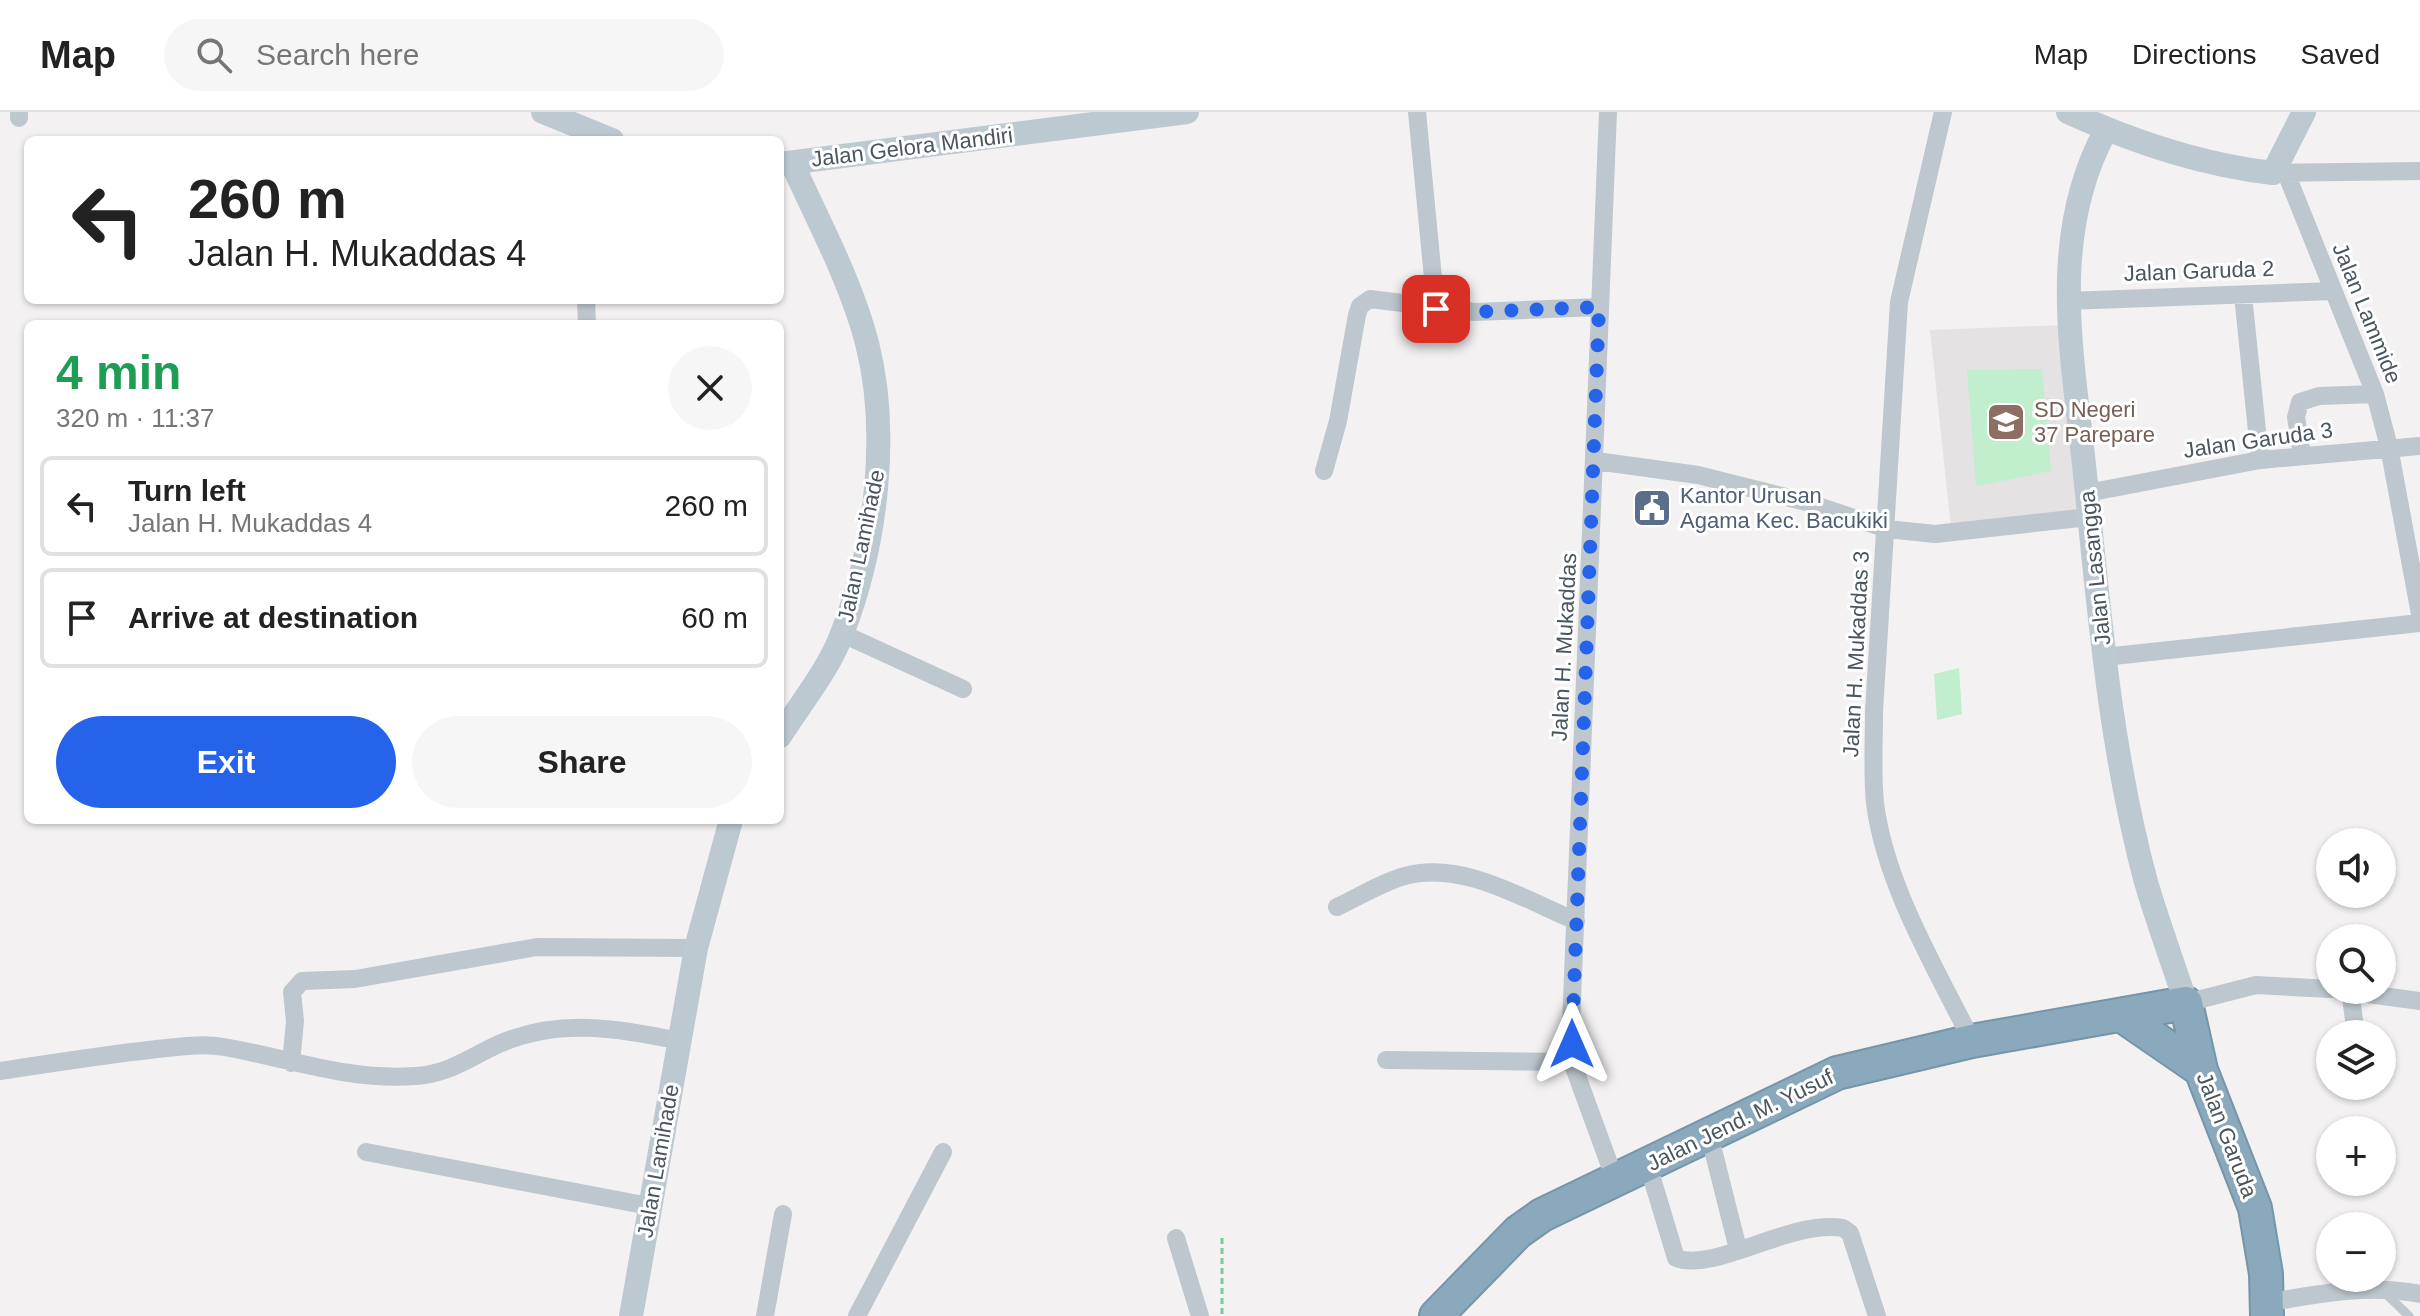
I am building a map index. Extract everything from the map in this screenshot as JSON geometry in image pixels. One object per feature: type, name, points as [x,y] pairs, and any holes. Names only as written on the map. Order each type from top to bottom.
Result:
[{"type":"highway","name":"Jalan Jend. M. Yusuf","points":[[1436,1316],[1518,1232],[1568,1199],[1648,1165],[1837,1073],[1972,1041],[2124,1017],[2186,1003]]},
{"type":"highway","name":"Jalan Garuda","points":[[2186,1003],[2201,1070],[2255,1208],[2267,1310]]},
{"type":"highway","points":[[2124,1017],[2201,1070]]},
{"type":"street","points":[[543,112],[599,136]]},
{"type":"street","name":"Jalan Gelora Mandiri","points":[[786,163],[1090,118],[1187,112]]},
{"type":"street","points":[[1417,112],[1436,309]]},
{"type":"street","name":"Jalan H. Mukaddas","points":[[1608,112],[1572,1062],[1614,1177]]},
{"type":"street","name":"Jalan H. Mukaddas 3","points":[[1943,112],[1922,189],[1899,302],[1874,712],[1875,805],[1891,866],[1920,936],[1972,1041]]},
{"type":"street","points":[[2068,112],[2106,130],[2192,157],[2280,173],[2420,171]]},
{"type":"street","points":[[2280,173],[2304,112]]},
{"type":"street","name":"Jalan Lasangga","points":[[2106,130],[2090,159],[2073,214],[2068,301],[2104,657],[2146,881],[2186,1003]]},
{"type":"street","name":"Jalan Lamihade","points":[[784,730],[843,634],[859,581],[879,459],[877,393],[867,342],[847,285],[786,163]]},
{"type":"street","name":"Jalan Lammide","points":[[2280,173],[2375,394],[2389,447],[2420,614]]},
{"type":"street","name":"Jalan Garuda 2","points":[[2068,301],[2141,295],[2331,291]]},
{"type":"street","points":[[2243,295],[2260,460]]},
{"type":"street","points":[[1324,471],[1338,421],[1360,306],[1370,299],[1475,312],[1599,307]]},
{"type":"street","points":[[2302,455],[2296,417],[2300,402],[2319,396],[2375,394]]},
{"type":"street","name":"Jalan Garuda 3","points":[[1596,461],[1711,478],[1806,502],[1887,529],[1960,533],[2088,505],[2260,460],[2420,446]]},
{"type":"street","points":[[2104,657],[2420,623]]},
{"type":"street","points":[[843,634],[963,689]]},
{"type":"street","name":"Jalan Lamihade","points":[[631,1316],[696,948],[730,824]]},
{"type":"street","points":[[1337,907],[1405,876],[1448,874],[1507,890],[1576,921]]},
{"type":"street","points":[[291,1063],[295,1021],[292,992],[302,981],[355,979],[537,947],[696,948]]},
{"type":"street","points":[[2186,1003],[2256,985],[2316,988]]},
{"type":"street","points":[[2396,998],[2420,1001]]},
{"type":"street","points":[[0,1071],[99,1055],[222,1046],[340,1073],[417,1076],[446,1072],[501,1043],[559,1028],[628,1030],[679,1041]]},
{"type":"street","points":[[1386,1060],[1572,1062]]},
{"type":"street","points":[[1709,1134],[1738,1249]]},
{"type":"street","points":[[366,1152],[649,1206]]},
{"type":"street","points":[[857,1316],[943,1152]]},
{"type":"street","points":[[1648,1165],[1676,1258],[1687,1263],[1791,1232],[1843,1228],[1850,1233],[1877,1316]]},
{"type":"street","points":[[765,1316],[783,1214]]},
{"type":"street","points":[[1176,1238],[1200,1316]]},
{"type":"street","points":[[2396,1291],[2420,1294]]},
{"type":"street","points":[[2267,1310],[2322,1293],[2337,1292]]},
{"type":"lane","points":[[2384,1292],[2409,1316]]},
{"type":"path","points":[[1222,1238],[1222,1316]]},
{"type":"shaded area","name":"SD Negeri 37 Parepare","points":[[2062,325],[2083,514],[1951,528],[1930,330]]},
{"type":"green space","points":[[2042,369],[2051,471],[1976,486],[1967,370]]},
{"type":"green space","points":[[1959,668],[1962,714],[1937,720],[1934,674]]},
{"type":"place","name":"SD Negeri 37 Parepare","points":[[2006,422]]},
{"type":"place","name":"Kantor Urusan Agama Kec. Bacukiki","points":[[1652,508]]},
{"type":"route","points":[[1436,309],[1475,312],[1599,307],[1596,461],[1573,955],[1572,1044]]}]
